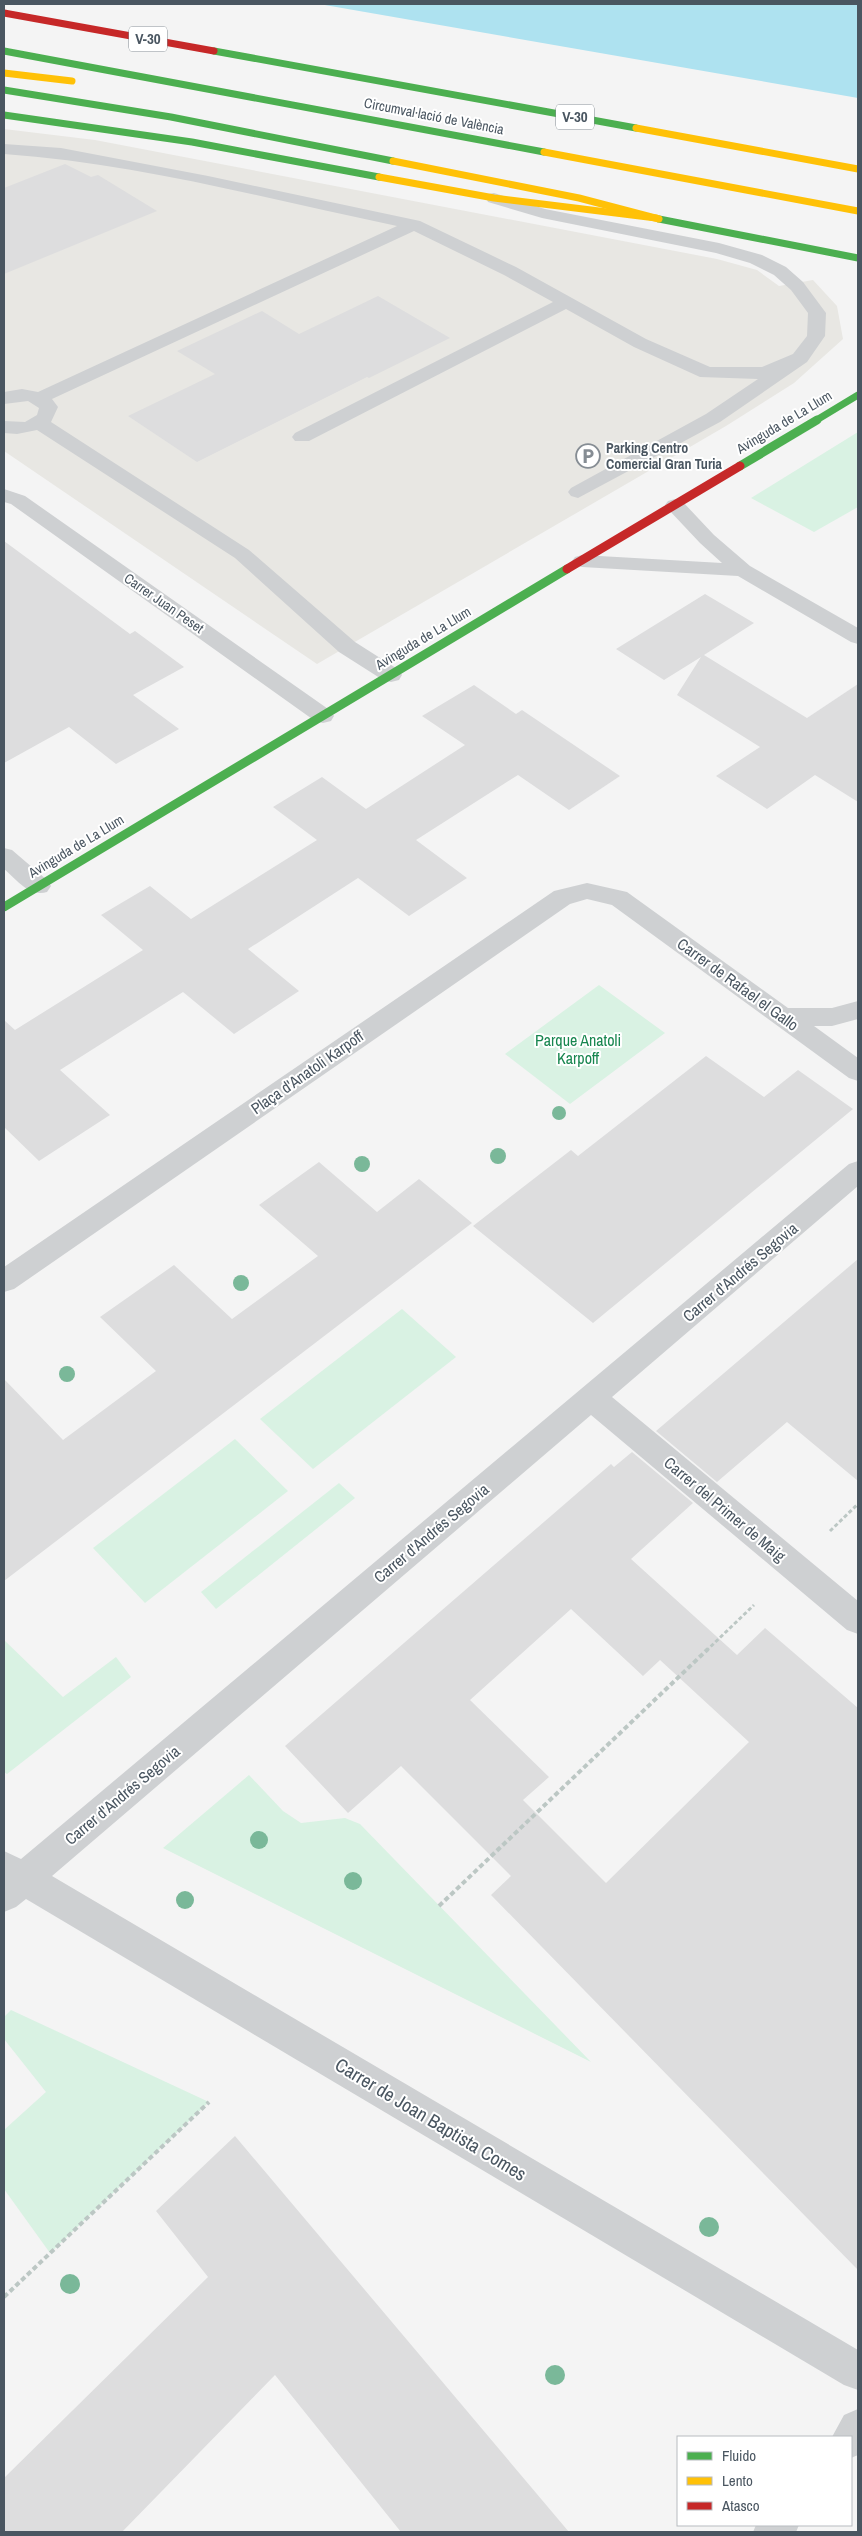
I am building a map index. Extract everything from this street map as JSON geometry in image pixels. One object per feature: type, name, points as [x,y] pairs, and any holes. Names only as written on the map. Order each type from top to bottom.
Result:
[{"type":"main road","name":"Circumval·lació de València","points":[[4,13],[858,169]]},
{"type":"main road","name":"Circumval·lació de València","points":[[4,51],[858,211]]},
{"type":"main road","points":[[213,63],[292,65]]},
{"type":"main road","points":[[4,73],[84,83]]},
{"type":"main road","points":[[4,90],[170,117],[579,198],[656,218],[858,258]]},
{"type":"main road","points":[[4,116],[192,142],[494,198],[656,218]]},
{"type":"main road","points":[[462,149],[562,156]]},
{"type":"main road","name":"Avinguda de La Llum","points":[[4,907],[858,395]]},
{"type":"street","points":[[4,149],[61,153],[208,181],[414,225],[510,271],[640,344],[707,373],[765,373],[800,358]]},
{"type":"street","points":[[494,198],[542,213],[719,248],[756,258],[780,271],[797,286],[817,313],[816,336],[800,358],[713,418],[578,492]]},
{"type":"street","points":[[4,398],[22,395],[40,398],[414,225]]},
{"type":"street","points":[[302,437],[567,302]]},
{"type":"street","points":[[4,427],[20,428],[39,422],[49,412],[49,407],[40,398]]},
{"type":"street","points":[[39,422],[242,554],[347,647],[391,675]]},
{"type":"street","name":"Carrer Juan Peset","points":[[4,495],[18,500],[323,716]]},
{"type":"street","points":[[674,505],[707,539],[743,570],[858,637]]},
{"type":"street","points":[[582,561],[743,570]]},
{"type":"street","points":[[4,856],[39,886]]},
{"type":"street","name":"Plaça d'Anatoli Karpoff","points":[[4,1281],[562,897],[586,892],[619,898]]},
{"type":"street","name":"Carrer de Rafael el Gallo","points":[[619,898],[858,1071]]},
{"type":"street","points":[[782,1017],[832,1016],[858,1010]]},
{"type":"street","name":"Carrer d'Andrés Segovia","points":[[10,1880],[592,1398],[858,1171]]},
{"type":"street","name":"Carrer del Primer de Maig","points":[[592,1398],[858,1620]]},
{"type":"street","name":"Carrer de Joan Baptista Comes","points":[[10,1880],[858,2371]]},
{"type":"path","points":[[830,1531],[858,1504]]},
{"type":"path","points":[[438,1906],[754,1604]]},
{"type":"path","points":[[4,2297],[209,2102]]},
{"type":"shaded area","points":[[4,129],[95,140],[717,259],[757,270],[779,286],[813,280],[837,306],[843,339],[794,383],[726,426],[317,664],[4,451]]},
{"type":"green space","points":[[858,432],[858,507],[814,532],[751,498]]},
{"type":"green space","name":"Parque Anatoli Karpoff","points":[[599,985],[665,1033],[570,1104],[505,1054]]},
{"type":"green space","points":[[402,1309],[456,1357],[313,1469],[260,1419]]},
{"type":"green space","points":[[235,1439],[288,1491],[145,1603],[93,1548]]},
{"type":"green space","points":[[339,1483],[355,1498],[216,1609],[201,1592]]},
{"type":"green space","points":[[4,1640],[63,1697],[116,1657],[131,1677],[7,1774],[4,1772]]},
{"type":"green space","points":[[249,1775],[283,1811],[301,1823],[345,1818],[360,1824],[591,2062],[163,1848]]},
{"type":"green space","points":[[11,2010],[209,2102],[50,2253],[4,2189],[4,2130],[46,2092],[4,2039],[4,2017]]},
{"type":"water","points":[[319,4],[858,4],[858,98]]},
{"type":"building","points":[[65,164],[91,177],[98,175],[157,211],[4,274],[4,188]]},
{"type":"building","points":[[378,296],[450,338],[369,378],[367,377],[197,462],[128,416],[215,374],[177,351],[262,311],[299,334]]},
{"type":"building","points":[[4,541],[130,634],[135,631],[184,667],[133,695],[179,729],[116,764],[69,727],[4,763]]},
{"type":"building","points":[[705,594],[754,623],[704,655],[807,718],[858,684],[858,802],[815,775],[767,809],[716,776],[760,747],[677,695],[701,657],[664,680],[616,649]]},
{"type":"building","points":[[474,685],[516,714],[522,710],[620,776],[569,810],[518,775],[416,840],[467,878],[409,916],[358,878],[248,949],[299,991],[234,1034],[183,992],[60,1070],[110,1115],[39,1161],[4,1127],[4,1020],[15,1030],[143,950],[101,915],[150,886],[191,919],[317,840],[273,807],[322,777],[366,809],[465,745],[422,716]]},
{"type":"building","points":[[706,1056],[764,1097],[798,1070],[853,1109],[593,1323],[473,1226],[571,1150],[578,1156]]},
{"type":"building","points":[[319,1162],[377,1212],[419,1179],[472,1223],[4,1581],[4,1379],[63,1440],[156,1371],[100,1317],[174,1265],[232,1319],[318,1256],[259,1205]]},
{"type":"building","points":[[858,1259],[858,1481],[787,1422],[717,1482],[656,1431]]},
{"type":"building","points":[[632,1452],[693,1503],[631,1559],[737,1655],[765,1628],[858,1708],[858,2270],[491,1895],[511,1876],[401,1766],[348,1813],[285,1746],[611,1464],[614,1467]],"holes":[[[571,1609],[643,1676],[660,1660],[749,1742],[606,1883],[523,1800],[549,1777],[470,1700]]]},
{"type":"building","points":[[235,2136],[569,2532],[401,2532],[275,2375],[122,2532],[4,2532],[4,2478],[208,2277],[156,2211]]},
{"type":"traffic: fast","points":[[4,51],[544,152]]},
{"type":"traffic: fast","points":[[214,51],[636,128]]},
{"type":"traffic: fast","points":[[4,90],[171,117],[393,161]]},
{"type":"traffic: fast","points":[[4,115],[192,142],[379,177]]},
{"type":"traffic: fast","points":[[659,219],[858,258]]},
{"type":"traffic: fast","points":[[740,466],[858,395]]},
{"type":"traffic: fast","points":[[4,907],[567,569]]},
{"type":"traffic: slow","points":[[4,73],[72,81]]},
{"type":"traffic: slow","points":[[636,128],[858,169]]},
{"type":"traffic: slow","points":[[544,152],[858,211]]},
{"type":"traffic: slow","points":[[393,161],[579,198],[659,219]]},
{"type":"traffic: slow","points":[[379,177],[494,198],[656,218]]},
{"type":"traffic: jam","points":[[4,13],[214,51]]},
{"type":"traffic: jam","points":[[567,569],[740,466]]},
{"type":"place","name":"Parking Centro Comercial Gran Turia","points":[[588,456]]}]
